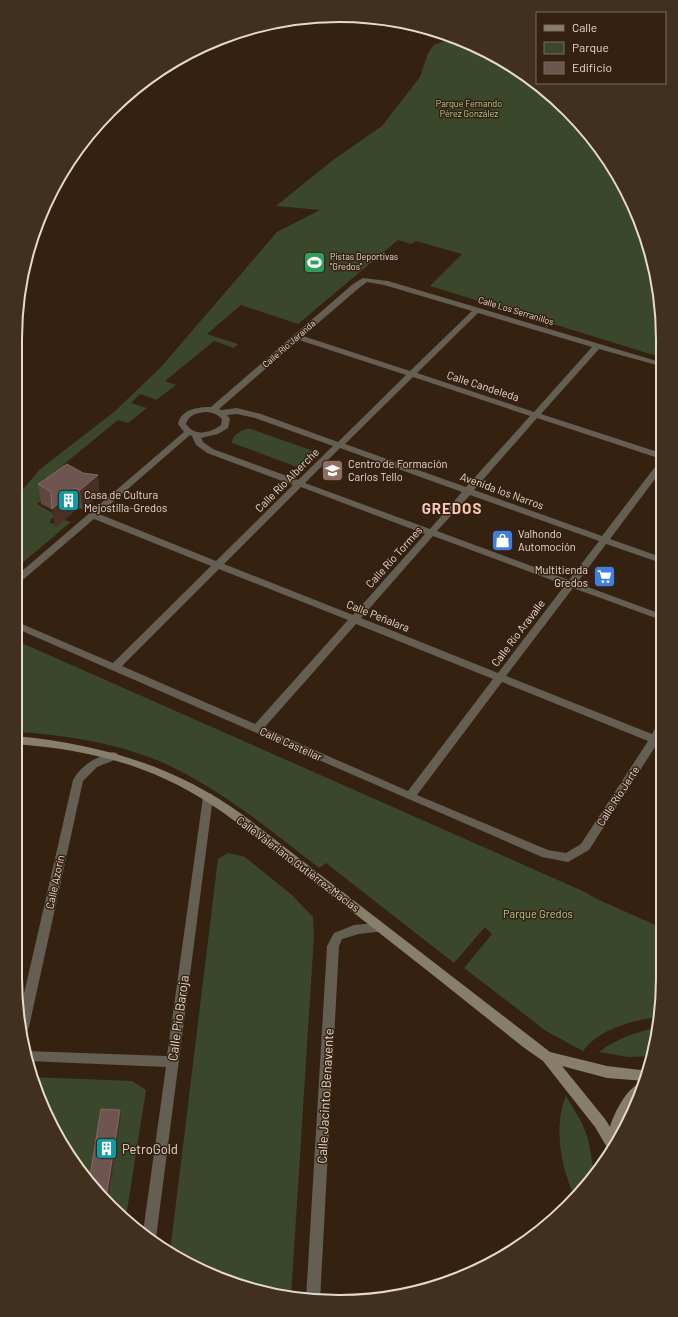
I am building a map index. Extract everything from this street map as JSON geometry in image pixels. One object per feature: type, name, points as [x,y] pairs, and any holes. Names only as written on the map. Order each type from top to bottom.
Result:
[{"type":"main road","name":"Calle Valeriano Gutiérrez Macías","points":[[22,741],[84,749],[113,756],[156,770],[190,785],[208,797],[320,880],[526,1043],[547,1057],[600,1123],[611,1141]]},
{"type":"main road","name":"Calle Valeriano Gutiérrez Macías","points":[[547,1057],[607,1072],[640,1075]]},
{"type":"main road","points":[[614,1135],[616,1124],[626,1103],[633,1097]]},
{"type":"street","name":"Calle Los Serranillos","points":[[366,280],[385,283],[656,363]]},
{"type":"street","name":"Calle Río Jaranda","points":[[216,411],[356,286],[366,280]]},
{"type":"street","name":"Calle Río Alberche","points":[[115,667],[477,310]]},
{"type":"street","name":"Calle Candeleda","points":[[298,337],[656,454]]},
{"type":"street","name":"Calle Río Tormes","points":[[257,730],[597,346]]},
{"type":"street","name":"Avenida los Narros","points":[[192,433],[182,424],[186,416],[198,410],[246,412],[656,558]]},
{"type":"street","points":[[22,576],[192,433],[209,434],[223,428],[226,424],[226,419],[216,411]]},
{"type":"street","points":[[192,433],[199,443],[210,451],[656,615]]},
{"type":"street","name":"Calle Río Aravalle","points":[[410,796],[656,472]]},
{"type":"street","name":"Calle Peñalara","points":[[93,515],[654,739]]},
{"type":"street","name":"Calle Castellar","points":[[22,627],[546,854],[568,858]]},
{"type":"street","name":"Calle Río Jerte","points":[[568,858],[585,847],[656,736]]},
{"type":"street","name":"Calle Azorín","points":[[25,1018],[78,780],[84,770],[97,761],[113,756]]},
{"type":"street","name":"Calle Pío Baroja","points":[[150,1232],[208,797]]},
{"type":"street","name":"Calle Jacinto Benavente","points":[[313,1294],[333,946],[338,936],[350,931],[362,927],[381,928]]},
{"type":"street","points":[[32,1056],[172,1062]]},
{"type":"green space","name":"Parque Fernando Pérez González","points":[[444,41],[460,46],[498,64],[532,88],[563,115],[603,163],[614,181],[632,218],[645,257],[653,298],[656,356],[430,286],[462,254],[416,241],[411,244],[398,240],[298,324],[241,305],[207,334],[238,344],[234,348],[214,341],[165,381],[176,385],[156,400],[140,394],[131,403],[147,408],[128,423],[118,420],[63,465],[78,471],[37,504],[58,516],[51,519],[50,523],[55,524],[64,520],[71,522],[22,563],[22,491],[39,470],[114,412],[161,367],[277,232],[320,210],[276,206],[333,160],[382,126],[420,77],[428,53],[434,45]]},
{"type":"green space","points":[[246,429],[251,429],[316,452],[300,468],[232,443],[232,440],[238,433]]},
{"type":"green space","name":"Parque Gredos","points":[[22,643],[585,892],[597,899],[656,925],[656,978],[653,1018],[638,1020],[607,1031],[590,1043],[583,1051],[546,1031],[464,968],[492,934],[485,927],[454,963],[326,863],[319,868],[248,813],[192,777],[155,759],[116,747],[75,738],[22,732]]},
{"type":"green space","points":[[228,853],[245,857],[292,895],[313,917],[314,936],[291,1291],[277,1289],[237,1278],[218,1271],[171,1247],[218,859]]},
{"type":"green space","points":[[652,1029],[646,1056],[628,1057],[599,1052],[612,1043],[642,1031]]},
{"type":"green space","points":[[38,1077],[132,1081],[146,1090],[127,1213],[101,1187],[75,1154],[55,1118]]},
{"type":"green space","points":[[566,1096],[582,1123],[588,1139],[593,1167],[573,1192],[566,1173],[560,1147],[559,1134],[562,1108]]},
{"type":"building","points":[[67,464],[83,473],[98,475],[80,490],[75,488],[52,509],[51,492],[38,484]]},
{"type":"building","name":"PetroGold","points":[[101,1109],[120,1110],[107,1193],[90,1174]]},
{"type":"place","name":"Pistas Deportivas \"Gredos\"","points":[[314,262]]},
{"type":"place","name":"Centro de Formación Carlos Tello","points":[[332,470]]},
{"type":"place","name":"Casa de Cultura Mejostilla-Gredos","points":[[69,501]]},
{"type":"place","name":"Valhondo Automoción","points":[[503,540]]},
{"type":"place","name":"Multitienda Gredos","points":[[604,576]]},
{"type":"place","name":"PetroGold","points":[[106,1149]]},
{"type":"district","name":"GREDOS","points":[[452,509]]}]
